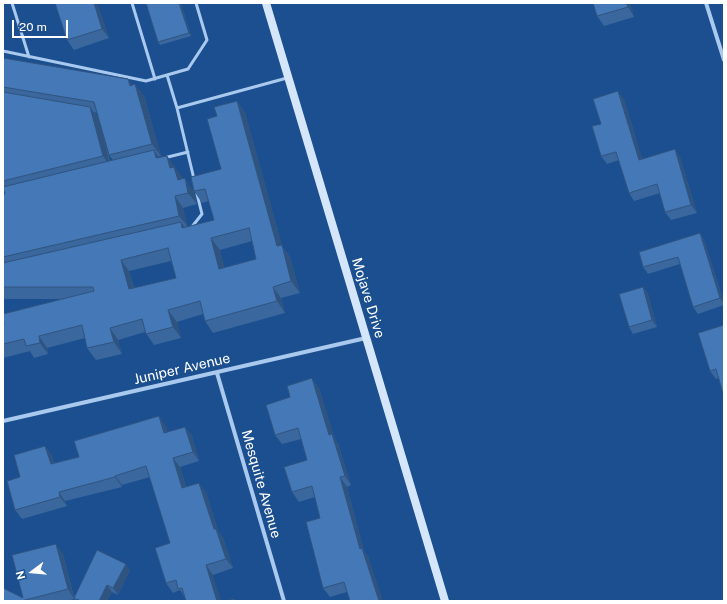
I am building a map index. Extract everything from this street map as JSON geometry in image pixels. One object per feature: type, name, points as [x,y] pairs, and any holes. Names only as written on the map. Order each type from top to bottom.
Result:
[{"type":"main road","name":"Mojave Drive","points":[[266,3],[445,601]]},
{"type":"street","points":[[706,3],[724,60]]},
{"type":"street","name":"Juniper Avenue","points":[[3,421],[366,338]]},
{"type":"street","name":"Mesquite Avenue","points":[[217,373],[284,601]]},
{"type":"lane","points":[[12,3],[29,57]]},
{"type":"lane","points":[[132,3],[155,79]]},
{"type":"lane","points":[[3,51],[146,81],[155,79],[188,69],[207,40],[196,3]]},
{"type":"lane","points":[[167,75],[177,108],[195,186]]},
{"type":"lane","points":[[177,108],[288,78]]},
{"type":"lane","points":[[159,159],[188,152]]},
{"type":"lane","points":[[190,230],[202,214],[197,192]]},
{"type":"building","points":[[55,3],[94,3],[102,29],[67,40]]},
{"type":"building","points":[[146,3],[179,3],[189,33],[158,42]]},
{"type":"building","points":[[593,3],[626,3],[628,7],[597,16]]},
{"type":"building","points":[[3,58],[128,79],[130,86],[135,84],[152,144],[109,155],[94,102],[3,87]]},
{"type":"building","points":[[618,91],[639,160],[675,149],[691,205],[665,212],[657,184],[629,193],[616,152],[601,156],[592,126],[601,124],[593,99]]},
{"type":"building","points":[[3,92],[90,107],[103,156],[3,181]]},
{"type":"building","points":[[237,101],[277,246],[282,245],[291,281],[273,287],[277,301],[205,321],[200,301],[168,310],[173,327],[146,334],[142,319],[110,328],[114,342],[87,348],[82,325],[39,336],[40,343],[26,346],[24,339],[3,344],[3,314],[94,291],[93,287],[3,287],[3,263],[181,222],[182,228],[214,220],[205,189],[194,191],[191,177],[221,169],[207,119],[217,116],[214,107]],"holes":[[[249,228],[256,259],[219,269],[211,238]],[[168,248],[176,278],[129,289],[121,260]]]},
{"type":"building","points":[[154,150],[156,158],[167,156],[170,168],[174,167],[178,180],[185,178],[188,193],[175,196],[179,216],[3,257],[3,194],[5,194],[3,187]]},
{"type":"building","points":[[700,233],[720,298],[693,307],[678,257],[643,267],[639,252]]},
{"type":"building","points":[[643,287],[652,320],[629,327],[619,294]]},
{"type":"building","points":[[724,325],[724,397],[716,369],[710,371],[698,333]]},
{"type":"building","points":[[312,378],[329,435],[332,434],[345,476],[340,477],[360,549],[362,548],[379,601],[350,601],[344,582],[323,588],[306,522],[320,518],[312,486],[292,492],[284,467],[307,460],[298,428],[275,435],[266,405],[290,397],[287,386]]},
{"type":"building","points":[[159,416],[164,433],[185,427],[193,452],[173,458],[182,488],[199,483],[214,529],[216,529],[226,559],[206,565],[217,601],[186,601],[182,588],[178,589],[176,580],[166,583],[155,548],[170,543],[146,466],[115,477],[59,492],[60,497],[15,510],[7,481],[20,477],[14,455],[45,446],[51,464],[79,457],[74,441]]},
{"type":"building","points":[[56,544],[68,589],[21,601],[3,601],[3,588],[23,598],[12,555]]},
{"type":"building","points":[[97,550],[126,564],[113,588],[107,585],[99,601],[81,601],[74,598]]}]
